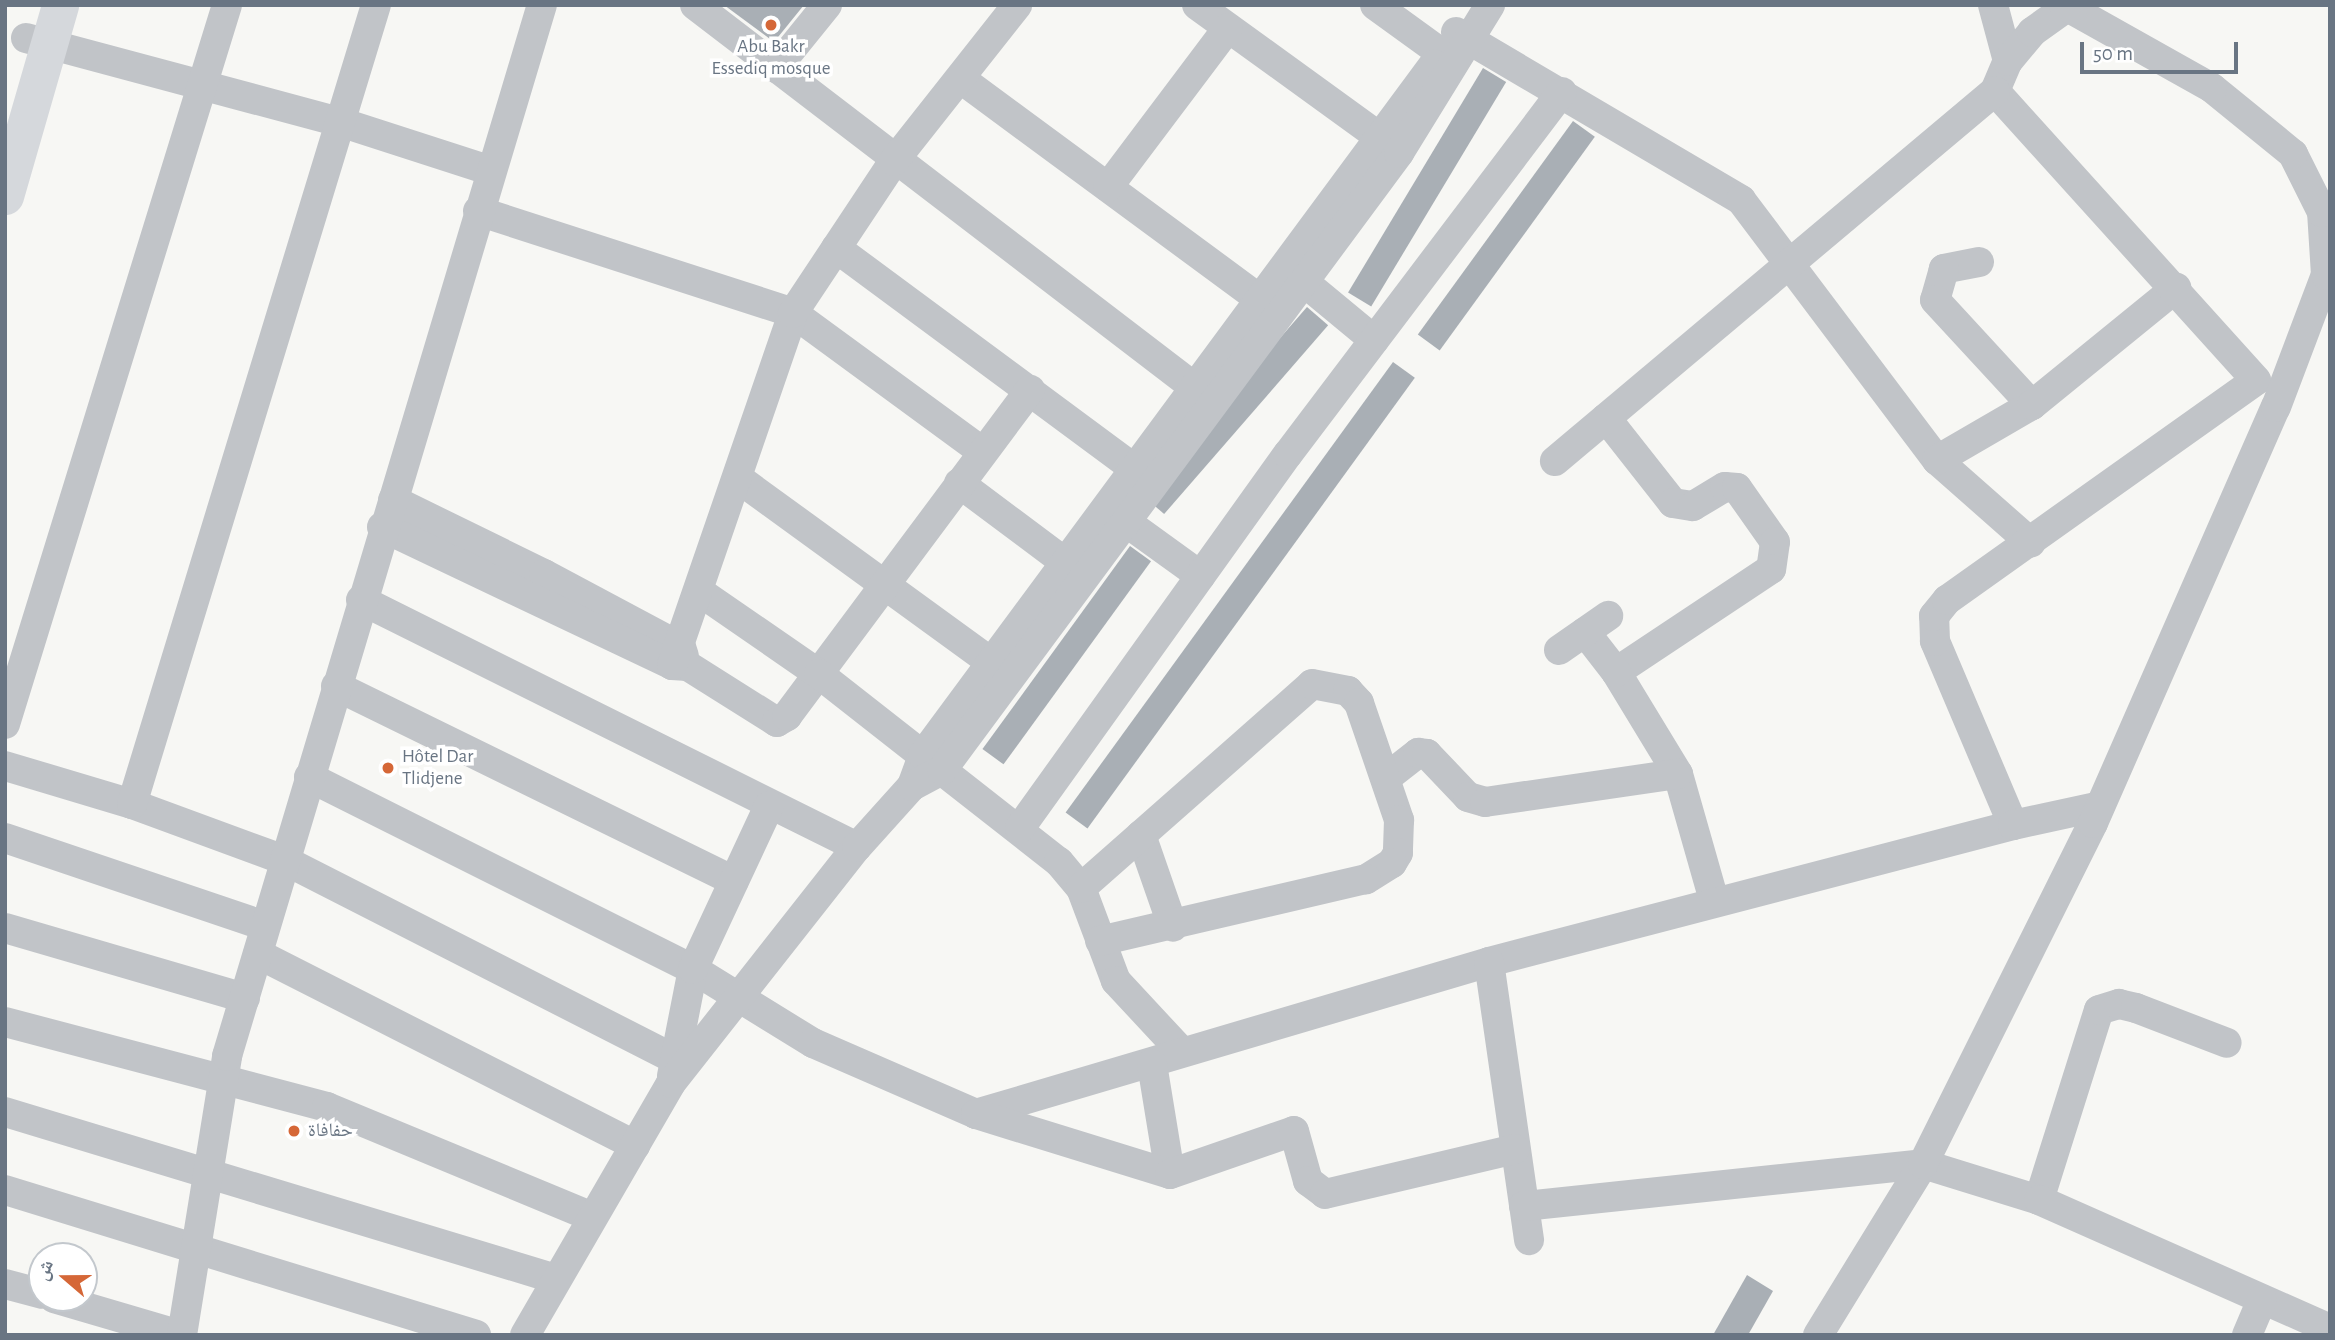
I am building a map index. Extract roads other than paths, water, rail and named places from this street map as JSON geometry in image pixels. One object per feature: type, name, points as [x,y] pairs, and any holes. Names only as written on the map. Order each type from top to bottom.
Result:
[{"type":"main road","points":[[5,106],[36,30],[60,5]]},
{"type":"main road","points":[[5,196],[36,30]]},
{"type":"street","points":[[5,724],[227,5]]},
{"type":"street","points":[[132,804],[376,5]]},
{"type":"street","points":[[98,1311],[181,1335],[198,1246],[207,1170],[223,1083],[246,998],[382,527],[393,500],[489,170],[542,5]]},
{"type":"street","points":[[695,5],[894,161],[1194,387]]},
{"type":"street","points":[[776,68],[827,5]]},
{"type":"street","points":[[680,659],[793,313],[894,161],[1017,5]]},
{"type":"street","points":[[1197,5],[1381,138]]},
{"type":"street","points":[[1375,5],[1466,31],[1741,200],[1784,263],[1937,460],[2031,543]]},
{"type":"street","points":[[1993,5],[2008,61]]},
{"type":"street","points":[[1555,461],[1784,263],[1995,90],[2008,61],[2032,32],[2066,6],[2212,88],[2293,154],[2322,212],[2328,270],[2276,407],[2100,806],[1923,1164],[1818,1335]]},
{"type":"street","points":[[1108,187],[1228,28]]},
{"type":"street","points":[[36,30],[203,87],[340,122],[489,170]]},
{"type":"street","points":[[525,1335],[635,1145],[672,1071],[736,997],[857,847],[933,763],[1272,307],[1381,138],[1466,31]]},
{"type":"street","points":[[933,763],[991,662],[1076,570],[1126,522],[1144,476],[1194,387],[1272,307],[1304,282],[1399,153],[1466,31]]},
{"type":"street","points":[[961,79],[1272,307]]},
{"type":"street","points":[[1995,90],[2176,288],[2276,407]]},
{"type":"street","points":[[1020,828],[1200,576],[1562,92]]},
{"type":"street","points":[[478,211],[793,313],[983,452]]},
{"type":"street","points":[[836,248],[1144,476]]},
{"type":"street","points":[[1979,262],[1944,269],[1935,300],[2032,405]]},
{"type":"street","points":[[1304,282],[1374,340]]},
{"type":"street","points":[[1937,460],[2032,405],[2176,288]]},
{"type":"street","points":[[2013,825],[1932,623],[1947,600],[2031,543],[2256,380]]},
{"type":"street","points":[[393,500],[680,659],[771,722],[787,716],[883,582],[1030,390]]},
{"type":"street","points":[[1606,418],[1673,503],[1693,506],[1725,487],[1745,492],[1776,552],[1771,569],[1616,672]]},
{"type":"street","points":[[739,480],[991,662]]},
{"type":"street","points":[[959,483],[1076,570]]},
{"type":"street","points":[[1126,522],[1200,576]]},
{"type":"street","points":[[382,527],[680,659]]},
{"type":"street","points":[[700,592],[819,674],[1020,828],[1081,888],[1107,965],[1130,1002],[1181,1051]]},
{"type":"street","points":[[361,600],[769,806],[857,847]]},
{"type":"street","points":[[1559,650],[1596,624],[1616,672],[1678,774],[1714,900]]},
{"type":"street","points":[[1081,888],[1312,684],[1342,688],[1359,703],[1386,778],[1401,840],[1398,853],[1380,874],[1173,927],[1100,941]]},
{"type":"street","points":[[336,686],[734,881]]},
{"type":"street","points":[[1386,778],[1418,753],[1432,757],[1464,793],[1479,801],[1678,774]]},
{"type":"street","points":[[5,766],[132,804],[284,860],[672,1071]]},
{"type":"street","points":[[309,777],[692,969],[813,1042],[976,1114],[1170,1174],[1294,1131],[1307,1181],[1325,1194],[1515,1149]]},
{"type":"street","points":[[672,1071],[692,969],[769,806]]},
{"type":"street","points":[[976,1114],[1152,1064],[1181,1051],[1714,900],[2013,825],[2100,806]]},
{"type":"street","points":[[1141,835],[1173,927]]},
{"type":"street","points":[[5,838],[262,940],[635,1145]]},
{"type":"street","points":[[5,928],[246,998]]},
{"type":"street","points":[[1489,962],[1529,1240]]},
{"type":"street","points":[[2039,1200],[2099,1010],[2119,1004],[2136,1008],[2227,1043]]},
{"type":"street","points":[[5,1022],[363,1119],[592,1217]]},
{"type":"street","points":[[1152,1064],[1170,1174]]},
{"type":"street","points":[[5,1112],[207,1170],[556,1279]]},
{"type":"street","points":[[1524,1206],[1923,1164],[2039,1200],[2330,1329]]},
{"type":"street","points":[[5,1190],[198,1246],[477,1335]]},
{"type":"street","points":[[5,1284],[28,1290]]},
{"type":"street","points":[[2247,1335],[2262,1300]]},
{"type":"place","name":"Abu Bakr Essediq mosque","points":[[771,25]]},
{"type":"place","name":"Hôtel Dar Tlidjene","points":[[388,768]]},
{"type":"place","name":"حفافاة","points":[[294,1131]]}]
